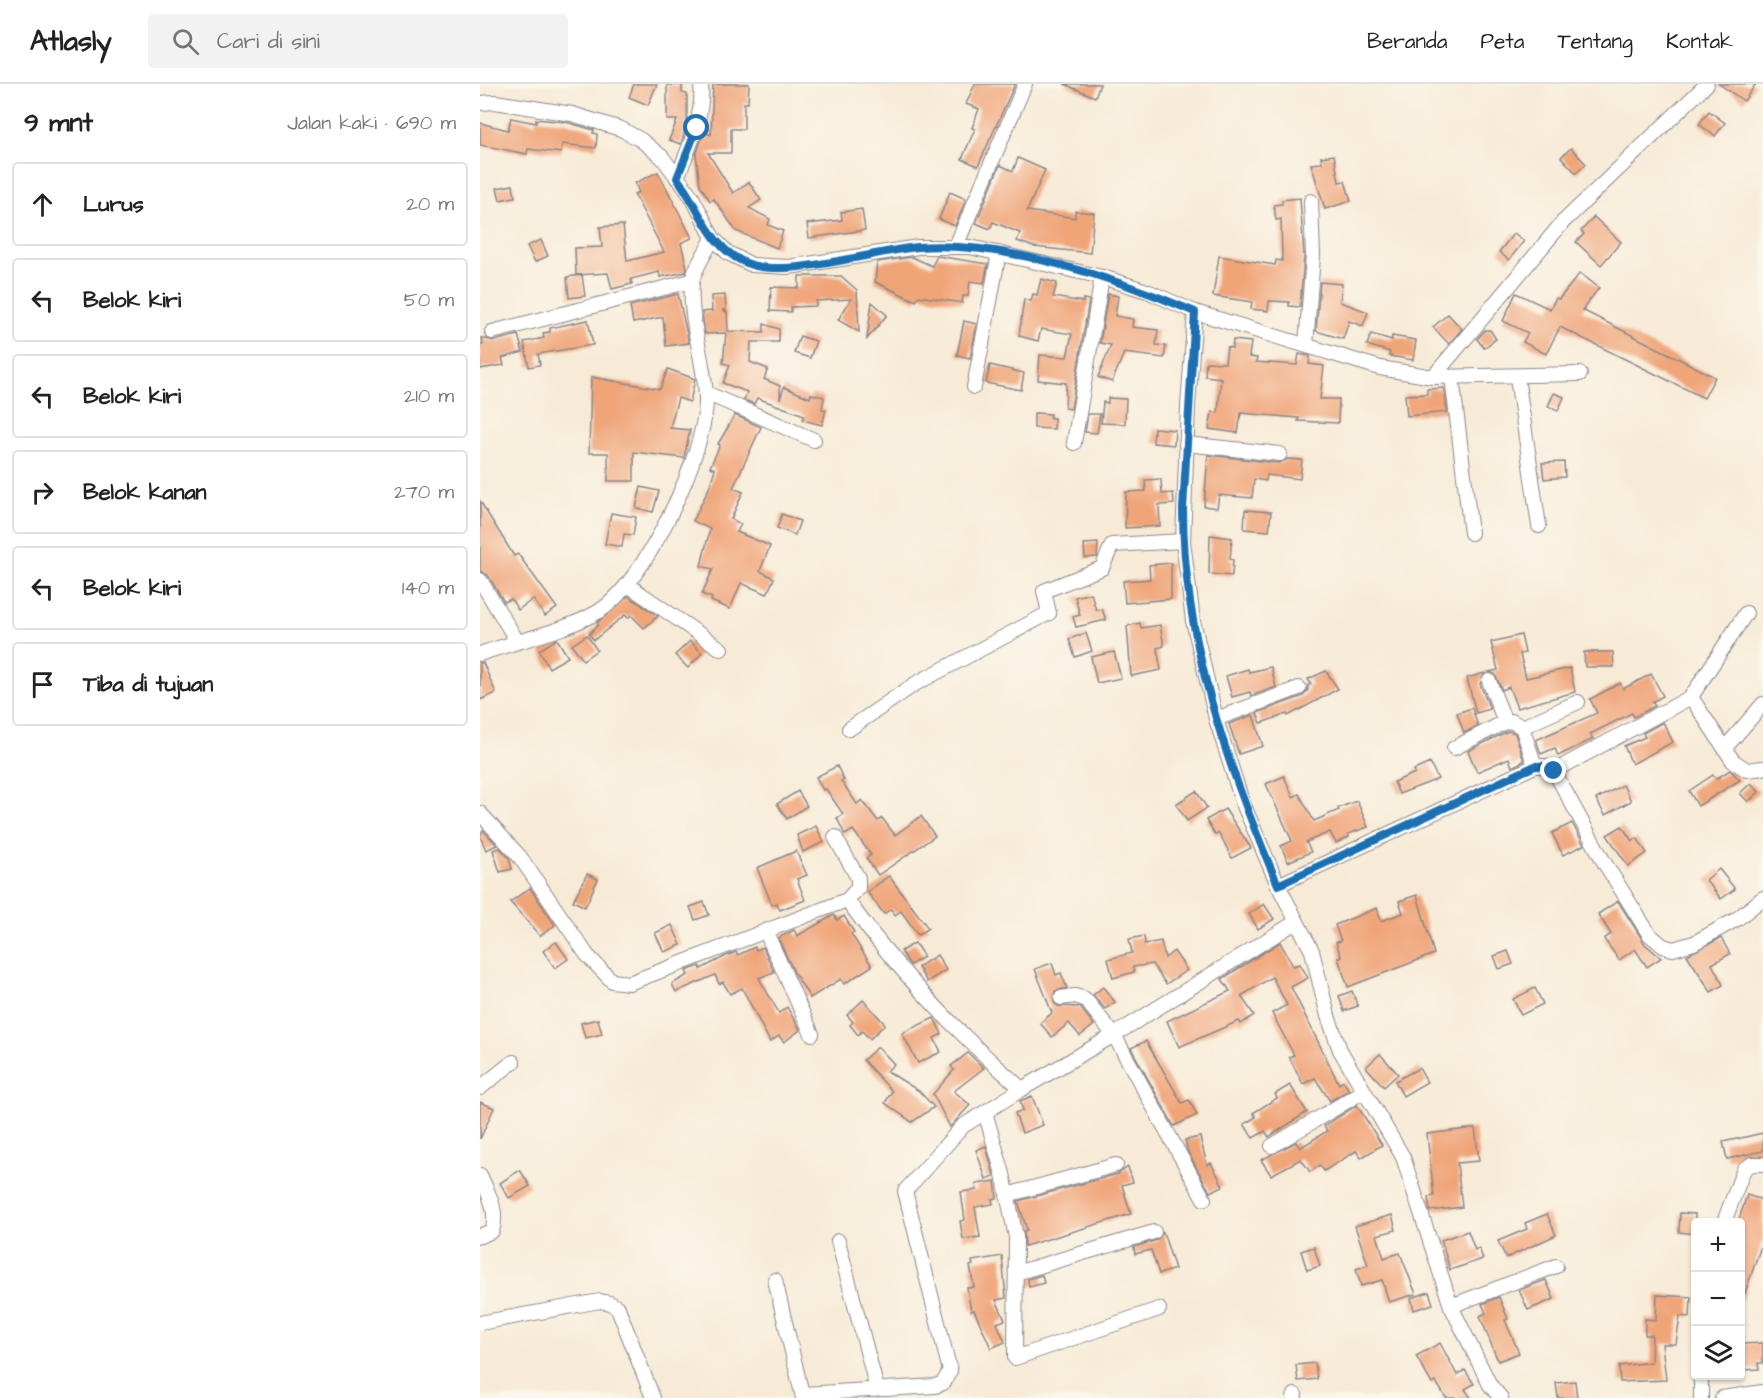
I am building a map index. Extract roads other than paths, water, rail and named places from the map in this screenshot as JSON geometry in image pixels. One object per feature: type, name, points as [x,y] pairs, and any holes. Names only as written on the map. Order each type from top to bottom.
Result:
[{"type":"street","points":[[677,178],[697,128],[703,97],[701,84]]},
{"type":"street","points":[[956,246],[1025,84]]},
{"type":"street","points":[[1433,377],[1563,222],[1707,84]]},
{"type":"street","points":[[480,103],[495,102],[572,114],[621,129],[641,140],[662,157],[692,197],[713,238],[741,261],[766,268],[789,267],[918,247],[956,246],[999,253],[1102,277],[1147,291],[1195,312],[1380,368],[1433,377],[1580,374]]},
{"type":"street","points":[[1306,345],[1313,256],[1311,201]]},
{"type":"street","points":[[480,654],[596,613],[627,585],[682,492],[704,431],[706,393],[696,340],[692,281],[713,238]]},
{"type":"street","points":[[974,387],[999,253]]},
{"type":"street","points":[[1074,443],[1102,277]]},
{"type":"street","points":[[492,332],[692,281]]},
{"type":"street","points":[[1195,312],[1186,444],[1183,541],[1193,621],[1216,719],[1242,801],[1278,885],[1312,951],[1328,1016],[1340,1050],[1403,1156],[1451,1306],[1490,1385],[1501,1398]]},
{"type":"street","points":[[1452,377],[1471,533]]},
{"type":"street","points":[[1516,377],[1539,526]]},
{"type":"street","points":[[706,393],[814,440]]},
{"type":"street","points":[[1186,444],[1280,454]]},
{"type":"street","points":[[849,729],[915,684],[1049,613],[1044,591],[1102,568],[1112,545],[1183,541]]},
{"type":"street","points":[[480,580],[517,641]]},
{"type":"street","points":[[627,585],[721,649]]},
{"type":"street","points":[[1554,771],[1691,697],[1746,613]]},
{"type":"street","points":[[1489,681],[1505,722]]},
{"type":"street","points":[[1216,719],[1299,688]]},
{"type":"street","points":[[1691,697],[1733,761],[1747,771],[1763,768]]},
{"type":"street","points":[[1522,727],[1578,702]]},
{"type":"street","points":[[1725,748],[1763,704]]},
{"type":"street","points":[[1454,748],[1511,721],[1522,727],[1535,766]]},
{"type":"street","points":[[1278,885],[1535,766],[1545,766],[1554,771],[1649,933],[1663,946],[1673,949],[1694,943],[1737,919],[1763,898]]},
{"type":"street","points":[[480,813],[514,849],[587,956],[612,981],[636,981],[847,900],[858,888],[858,878],[835,837]]},
{"type":"street","points":[[847,900],[900,970],[925,998],[1022,1089]]},
{"type":"street","points":[[775,1280],[803,1396],[935,1386],[944,1383],[950,1371],[905,1191],[963,1126],[1296,921]]},
{"type":"street","points":[[766,932],[812,1034]]},
{"type":"street","points":[[1061,998],[1075,996],[1085,999],[1114,1035],[1203,1199]]},
{"type":"street","points":[[480,1088],[513,1062]]},
{"type":"street","points":[[1272,1146],[1364,1091]]},
{"type":"street","points":[[986,1112],[1016,1237],[1015,1358],[1159,1309]]},
{"type":"street","points":[[1726,1218],[1744,1169],[1752,1164],[1763,1164]]},
{"type":"street","points":[[1007,1195],[1116,1165]]},
{"type":"street","points":[[480,1175],[493,1206],[495,1221],[492,1231],[480,1236]]},
{"type":"street","points":[[1016,1273],[1154,1232]]},
{"type":"street","points":[[838,1240],[877,1389]]},
{"type":"street","points":[[1451,1306],[1556,1266]]},
{"type":"street","points":[[480,1323],[600,1301],[610,1302],[618,1308],[653,1398]]},
{"type":"street","points":[[1701,1380],[1701,1398]]},
{"type":"street","points":[[1722,1398],[1763,1392]]}]
